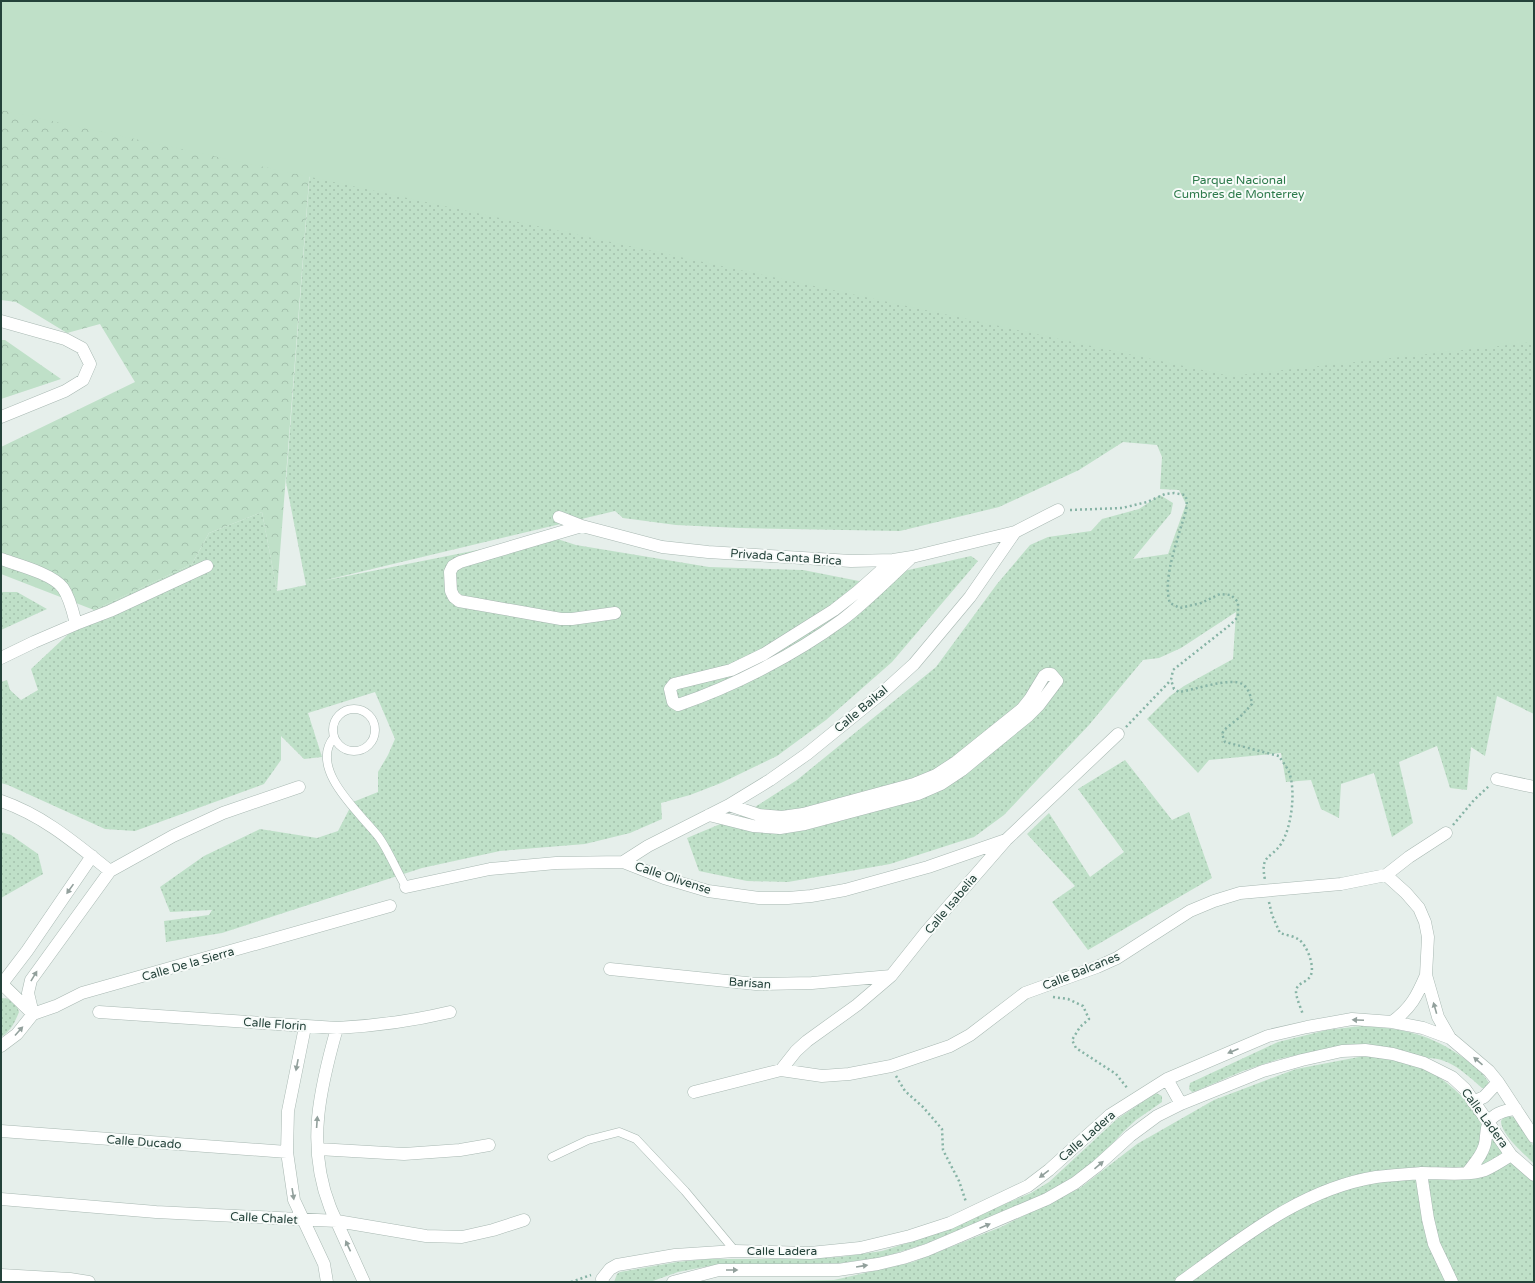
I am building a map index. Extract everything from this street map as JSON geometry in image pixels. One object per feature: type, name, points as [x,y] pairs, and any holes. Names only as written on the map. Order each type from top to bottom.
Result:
[{"type":"street","points":[[1,321],[65,339],[82,348],[90,364],[83,380],[65,391],[1,418]]},
{"type":"street","name":"Calle Baikal","points":[[622,862],[648,846],[729,805],[770,780],[807,754],[882,693],[914,664],[970,596],[1015,532],[1058,510]]},
{"type":"street","name":"Privada Canta Brica","points":[[559,517],[582,526],[662,547],[708,552],[824,560],[893,560],[912,557],[1015,532]]},
{"type":"street","points":[[582,526],[460,562],[453,566],[450,572],[451,591],[454,597],[459,601],[561,619],[572,619],[614,613]]},
{"type":"street","points":[[893,560],[834,610],[764,654],[731,670],[674,684],[670,689],[673,702],[678,706],[706,696],[770,664],[805,644],[865,602],[912,557]]},
{"type":"street","points":[[1,559],[49,577],[62,588],[69,601],[76,624]]},
{"type":"street","points":[[1,658],[34,642],[110,611],[207,566]]},
{"type":"street","points":[[708,815],[753,826],[780,828],[805,824],[918,794],[941,784],[962,770],[1028,716],[1039,705],[1057,681],[1051,674],[1044,676],[1022,709],[956,762],[936,775],[914,784],[803,814],[782,817],[759,815],[729,805]]},
{"type":"street","name":"Calle Isabelia","points":[[781,1070],[796,1051],[807,1041],[857,1005],[891,976],[926,932],[1006,840],[1118,734]]},
{"type":"street","points":[[1497,779],[1534,787]]},
{"type":"street","points":[[33,1014],[28,994],[31,980],[110,871],[172,836],[223,813],[299,787]]},
{"type":"street","points":[[1,801],[19,807],[60,831],[110,871]]},
{"type":"street","points":[[1446,833],[1409,857],[1386,875],[1406,893],[1419,908],[1425,922],[1428,937],[1426,975],[1438,1017],[1450,1038]]},
{"type":"street","name":"Calle Olivense","points":[[406,888],[490,869],[556,863],[622,862],[664,878],[708,891],[759,898],[788,898],[811,896],[845,890],[928,867],[1006,840]]},
{"type":"street","points":[[33,1014],[1,984],[27,951],[92,856]]},
{"type":"street","name":"Calle Balcanes","points":[[781,1070],[822,1076],[836,1076],[891,1066],[950,1046],[970,1035],[1025,993],[1098,967],[1117,958],[1190,911],[1214,901],[1240,893],[1341,884],[1386,875]]},
{"type":"street","name":"Calle De la Sierra","points":[[33,1014],[56,1006],[82,993],[390,906]]},
{"type":"street","points":[[27,951],[43,963]]},
{"type":"street","name":"Barisan","points":[[610,969],[756,984],[812,983],[891,976]]},
{"type":"street","points":[[1392,1022],[1411,1006],[1426,975]]},
{"type":"street","name":"Calle Florin","points":[[99,1012],[337,1028],[374,1026],[419,1019],[450,1012]]},
{"type":"street","points":[[1,1046],[17,1034],[33,1014]]},
{"type":"street","name":"Calle Ladera","points":[[603,1282],[602,1279],[606,1273],[617,1265],[675,1255],[735,1251],[810,1253],[860,1248],[910,1236],[950,1223],[1028,1186],[1049,1170],[1110,1115],[1167,1079],[1268,1036],[1352,1019],[1392,1022],[1424,1028],[1450,1038],[1489,1071],[1498,1082],[1534,1137]]},
{"type":"street","points":[[305,1027],[288,1111],[287,1152],[294,1200],[324,1264],[327,1282]]},
{"type":"street","points":[[337,1028],[325,1071],[318,1108],[318,1149],[321,1176],[330,1207],[364,1282]]},
{"type":"street","name":"Calle Ladera","points":[[672,1282],[719,1270],[838,1270],[884,1262],[927,1250],[1047,1199],[1075,1183],[1098,1166],[1130,1136],[1157,1116],[1181,1104],[1263,1071],[1342,1051],[1365,1050],[1393,1054],[1424,1063],[1452,1077],[1465,1089],[1511,1155],[1534,1176]]},
{"type":"street","points":[[694,1092],[781,1070]]},
{"type":"street","points":[[1167,1079],[1181,1104]]},
{"type":"street","points":[[1473,1102],[1484,1097],[1498,1082]]},
{"type":"street","points":[[1467,1172],[1477,1160],[1484,1147],[1489,1123],[1497,1114],[1503,1111],[1516,1109]]},
{"type":"street","name":"Calle Ducado","points":[[1,1131],[287,1152]]},
{"type":"street","points":[[318,1149],[404,1154],[460,1150],[489,1146]]},
{"type":"street","points":[[1181,1282],[1265,1222],[1305,1200],[1343,1185],[1376,1177],[1485,1170],[1511,1155]]},
{"type":"street","points":[[1421,1174],[1428,1219],[1434,1244],[1452,1282]]},
{"type":"street","name":"Calle Chalet","points":[[1,1199],[156,1212],[337,1221],[426,1236],[462,1237],[493,1230],[524,1220]]},
{"type":"street","points":[[1,1275],[70,1279],[89,1282]]},
{"type":"lane","points":[[334,737],[342,748],[354,752],[361,751],[372,743],[375,737],[375,724],[367,713],[361,710],[348,710],[337,718],[334,724],[334,737],[330,743],[327,756],[331,775],[345,798],[379,837],[406,888]]},
{"type":"lane","points":[[552,1157],[588,1140],[619,1132],[636,1139],[685,1191],[735,1251]]},
{"type":"path","points":[[1058,510],[1122,508],[1147,502],[1165,494],[1174,493],[1185,495],[1185,515],[1170,569],[1167,594],[1170,603],[1180,608],[1201,603],[1220,594],[1231,595],[1238,602],[1238,617],[1173,670],[1171,680],[1174,689],[1180,692],[1222,683],[1233,682],[1243,684],[1250,694],[1252,704],[1240,717],[1224,730],[1222,734],[1225,742],[1279,756],[1289,772],[1293,794],[1289,823],[1281,844],[1268,856],[1263,865],[1272,915],[1280,933],[1298,938],[1305,944],[1310,960],[1312,972],[1309,978],[1298,985],[1296,990],[1307,1027]]},
{"type":"path","points":[[1118,734],[1171,680]]},
{"type":"path","points":[[1446,833],[1474,800],[1497,779]]},
{"type":"path","points":[[1045,996],[1068,999],[1083,1006],[1089,1019],[1080,1027],[1072,1040],[1076,1048],[1116,1074],[1136,1098]]},
{"type":"path","points":[[891,1066],[905,1091],[923,1107],[942,1129],[943,1150],[959,1181],[970,1214]]},
{"type":"green space","points":[[1,1],[323,1],[277,591],[262,512],[209,533],[192,564],[94,610],[1,574],[1,447],[135,382],[100,324],[67,333],[16,302],[1,300]]},
{"type":"green space","name":"Parque Nacional Cumbres de Monterrey","points":[[1,1],[1534,1],[1534,342],[1230,376],[1,110]]},
{"type":"green space","points":[[323,1],[1534,1],[1534,714],[1497,696],[1485,756],[1471,747],[1467,790],[1450,788],[1437,746],[1399,762],[1413,823],[1392,837],[1374,773],[1341,784],[1339,818],[1321,809],[1311,780],[1286,782],[1281,753],[1209,760],[1198,773],[1147,719],[1170,696],[1184,686],[1233,659],[1236,612],[1181,648],[1159,658],[1143,660],[1089,725],[1004,815],[974,837],[890,864],[788,882],[747,881],[699,871],[687,838],[744,814],[797,780],[936,667],[997,584],[1030,545],[1048,537],[1091,531],[1102,519],[1139,509],[1160,495],[1173,503],[1171,513],[1133,559],[1168,554],[1186,504],[1179,490],[1160,489],[1162,457],[1157,445],[1123,442],[1079,470],[999,507],[900,531],[740,528],[676,525],[623,518],[615,511],[322,581],[548,536],[576,545],[709,567],[803,570],[859,581],[971,556],[978,561],[892,662],[826,720],[777,756],[721,783],[690,795],[661,803],[662,819],[630,833],[585,844],[500,851],[422,868],[222,933],[166,942],[164,921],[209,915],[212,910],[170,912],[160,887],[204,856],[260,829],[317,838],[338,831],[353,802],[378,792],[378,772],[395,739],[375,692],[308,713],[322,757],[304,759],[281,736],[281,760],[264,784],[135,831],[105,829],[1,783],[1,682],[7,680],[10,690],[21,700],[38,690],[31,669],[94,610],[192,564],[209,533],[262,512],[277,591],[306,585],[286,482]]},
{"type":"green space","points":[[1,340],[5,340],[61,379],[1,399]]},
{"type":"green space","points":[[1,592],[17,592],[47,609],[1,630]]},
{"type":"green space","points":[[1125,760],[1172,820],[1189,812],[1212,878],[1088,950],[1052,902],[1075,886],[1027,834],[1049,813],[1090,877],[1124,852],[1078,789]]},
{"type":"green space","points":[[1,832],[11,835],[38,854],[43,874],[1,898]]},
{"type":"green space","points":[[1,998],[12,1001],[19,1012],[10,1029],[1,1037]]},
{"type":"green space","points":[[1361,1026],[1390,1028],[1428,1038],[1452,1050],[1468,1061],[1482,1073],[1489,1083],[1485,1088],[1482,1088],[1456,1067],[1434,1058],[1330,1048],[1279,1059],[1243,1071],[1196,1091],[1192,1092],[1189,1089],[1190,1083],[1278,1042],[1327,1030]]},
{"type":"green space","points":[[1364,1056],[1411,1063],[1440,1078],[1454,1089],[1479,1115],[1523,1173],[1534,1182],[1534,1282],[739,1282],[834,1280],[913,1262],[1001,1227],[1080,1188],[1137,1144],[1214,1100],[1296,1069]]},
{"type":"green space","points":[[1156,1093],[1162,1096],[1162,1102],[1136,1120],[1104,1153],[1080,1173],[1042,1195],[925,1244],[883,1257],[842,1263],[709,1266],[678,1272],[650,1282],[614,1282],[617,1274],[620,1272],[677,1262],[708,1259],[801,1259],[840,1257],[882,1251],[923,1238],[1031,1193],[1049,1182],[1117,1119]]},
{"type":"green space","points":[[1504,1117],[1514,1117],[1534,1147],[1534,1164],[1514,1144],[1505,1132],[1501,1121]]}]
